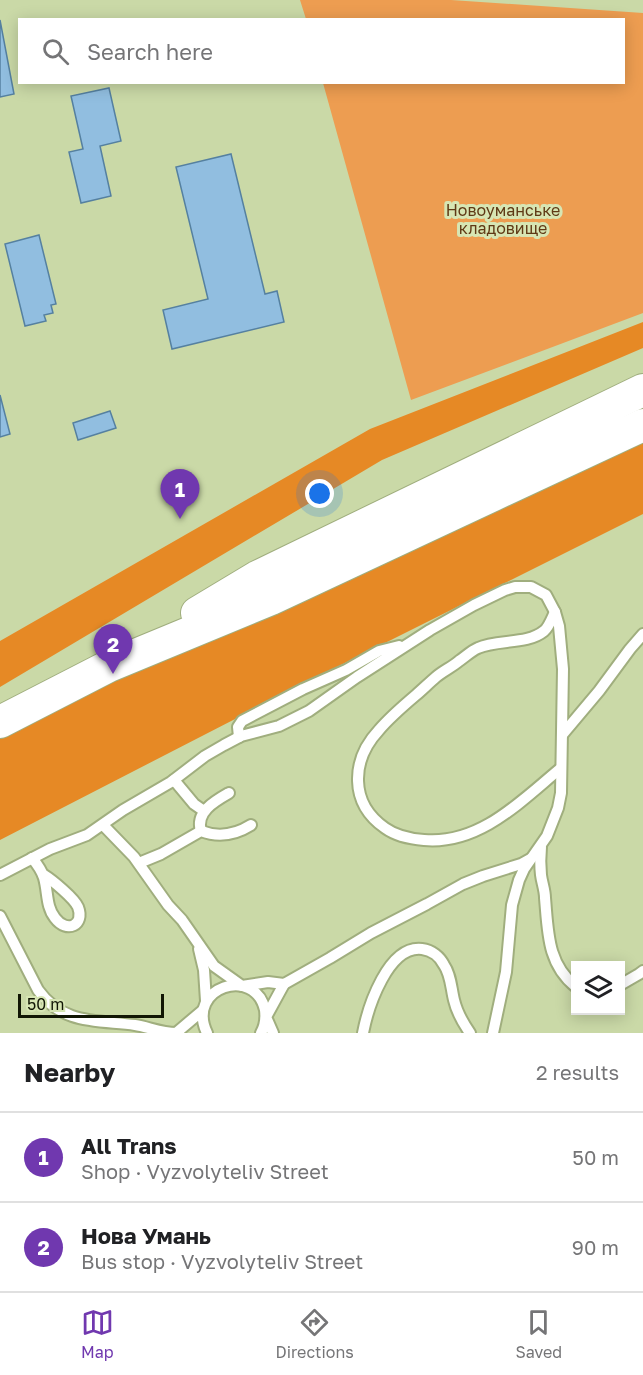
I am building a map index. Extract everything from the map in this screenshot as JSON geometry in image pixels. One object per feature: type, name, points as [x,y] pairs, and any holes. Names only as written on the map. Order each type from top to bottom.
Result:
[{"type":"main road","points":[[0,722],[109,666],[257,577],[643,390]]},
{"type":"main road","points":[[109,666],[271,599],[643,425]]},
{"type":"lane","points":[[0,875],[32,858],[87,835],[123,810],[174,780],[205,756],[239,737],[279,726],[309,711],[407,644],[474,605],[505,590],[515,587],[531,587],[540,591],[551,603],[562,647],[561,792],[558,808],[547,836],[519,880],[512,905],[506,972],[493,1033]]},
{"type":"lane","points":[[555,612],[543,632],[530,638],[491,644],[477,649],[438,675],[378,731],[360,761],[358,788],[360,799],[377,823],[389,831],[415,840],[433,841],[451,839],[489,825],[561,768]]},
{"type":"lane","points":[[562,735],[643,634]]},
{"type":"lane","points":[[239,737],[238,727],[242,721],[303,689],[346,670],[379,651],[407,644]]},
{"type":"lane","points":[[174,780],[194,804],[204,811]]},
{"type":"lane","points":[[201,831],[199,824],[204,811],[229,792]]},
{"type":"lane","points":[[103,825],[138,863],[214,966],[259,997],[273,1033]]},
{"type":"lane","points":[[138,863],[170,849],[201,831],[215,835],[229,835],[251,825]]},
{"type":"lane","points":[[541,847],[548,939],[557,965],[571,982]]},
{"type":"lane","points":[[32,858],[44,875],[77,906],[79,916],[73,926],[62,926],[51,912],[44,875]]},
{"type":"lane","points":[[261,1033],[266,1017],[284,984],[371,933],[463,884],[531,859]]},
{"type":"lane","points":[[0,915],[45,1000],[54,1008],[78,1018],[176,1033],[204,1006],[213,993],[222,988],[231,985],[242,986],[268,982],[284,984]]},
{"type":"lane","points":[[199,946],[204,970],[202,1022],[207,1033]]},
{"type":"lane","points":[[363,1033],[366,1016],[374,995],[388,970],[399,957],[414,949],[428,950],[440,958],[450,980],[460,1018],[470,1033]]},
{"type":"lane","points":[[625,983],[643,971]]},
{"type":"green space","name":"Новоуманське кладовище","points":[[300,0],[451,0],[643,13],[643,313],[411,400],[323,84],[625,84],[625,18],[306,18]]},
{"type":"shaded area","points":[[643,322],[643,348],[382,460],[0,687],[0,641],[370,429]]},
{"type":"shaded area","points":[[643,441],[643,514],[301,685],[0,840],[0,737],[80,693]]},
{"type":"building","points":[[0,20],[14,94],[0,97]]},
{"type":"building","points":[[109,88],[121,141],[100,146],[111,196],[81,203],[69,152],[83,149],[71,96]]},
{"type":"building","points":[[231,154],[265,294],[277,291],[284,322],[172,349],[163,310],[208,299],[176,167]]},
{"type":"building","points":[[39,235],[56,304],[51,305],[53,313],[44,315],[46,321],[25,326],[5,244]]},
{"type":"building","points":[[0,395],[10,434],[0,437]]},
{"type":"building","points":[[110,411],[116,428],[78,440],[73,423]]},
{"type":"place","name":"All Trans","points":[[180,519]]},
{"type":"place","name":"Нова Умань","points":[[113,674]]}]
